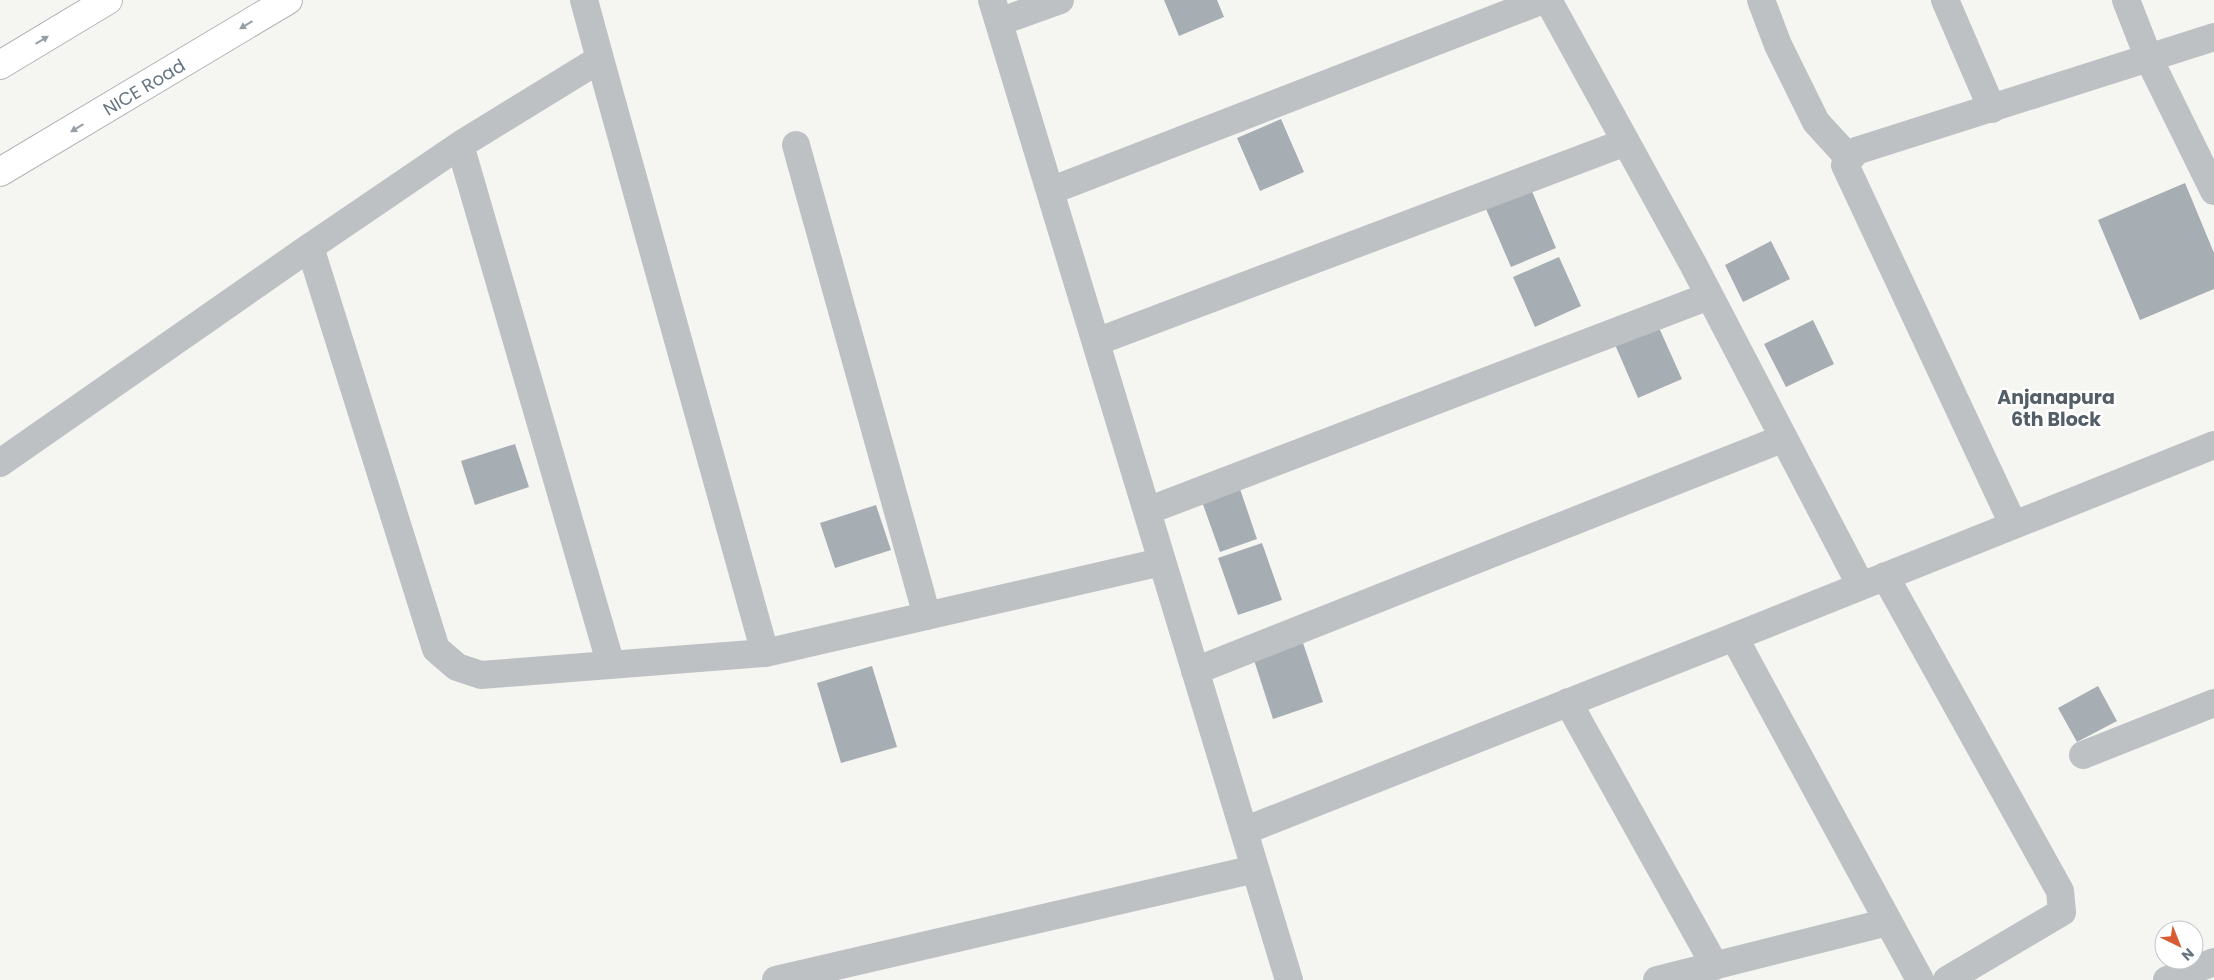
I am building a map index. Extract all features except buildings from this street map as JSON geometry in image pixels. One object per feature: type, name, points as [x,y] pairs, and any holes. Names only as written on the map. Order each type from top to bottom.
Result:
[{"type":"highway","points":[[0,65],[108,0]]},
{"type":"highway","name":"NICE Road","points":[[0,172],[288,0]]},
{"type":"street","points":[[584,0],[766,653]]},
{"type":"street","points":[[1060,0],[996,11],[1161,562],[1289,980]]},
{"type":"street","points":[[1050,192],[1543,0]]},
{"type":"street","points":[[1548,0],[1784,438],[1873,581],[2060,891],[2062,912],[1947,980]]},
{"type":"street","points":[[1761,0],[1778,44],[1816,122],[1849,158]]},
{"type":"street","points":[[1945,0],[1992,109]]},
{"type":"street","points":[[2126,0],[2149,59],[2214,191]]},
{"type":"street","points":[[2013,524],[1845,166],[1849,158],[1856,151],[2214,38]]},
{"type":"street","points":[[0,463],[460,144],[600,59]]},
{"type":"street","points":[[1096,342],[1626,142]]},
{"type":"street","points":[[460,144],[611,665]]},
{"type":"street","points":[[796,145],[927,616]]},
{"type":"street","points":[[310,247],[436,649],[458,667],[482,675],[766,653],[1161,562]]},
{"type":"street","points":[[1147,511],[1709,296]]},
{"type":"street","points":[[1195,671],[1784,438]]},
{"type":"street","points":[[1244,830],[2214,445]]},
{"type":"street","points":[[1734,637],[1920,980]]},
{"type":"street","points":[[1568,702],[1715,966]]},
{"type":"street","points":[[2083,754],[2214,703]]},
{"type":"street","points":[[776,980],[1255,868]]},
{"type":"street","points":[[1657,980],[1888,922]]},
{"type":"street","points":[[2167,980],[2214,962]]},
{"type":"district","name":"Anjanapura 6th Block","points":[[2056,408]]}]
